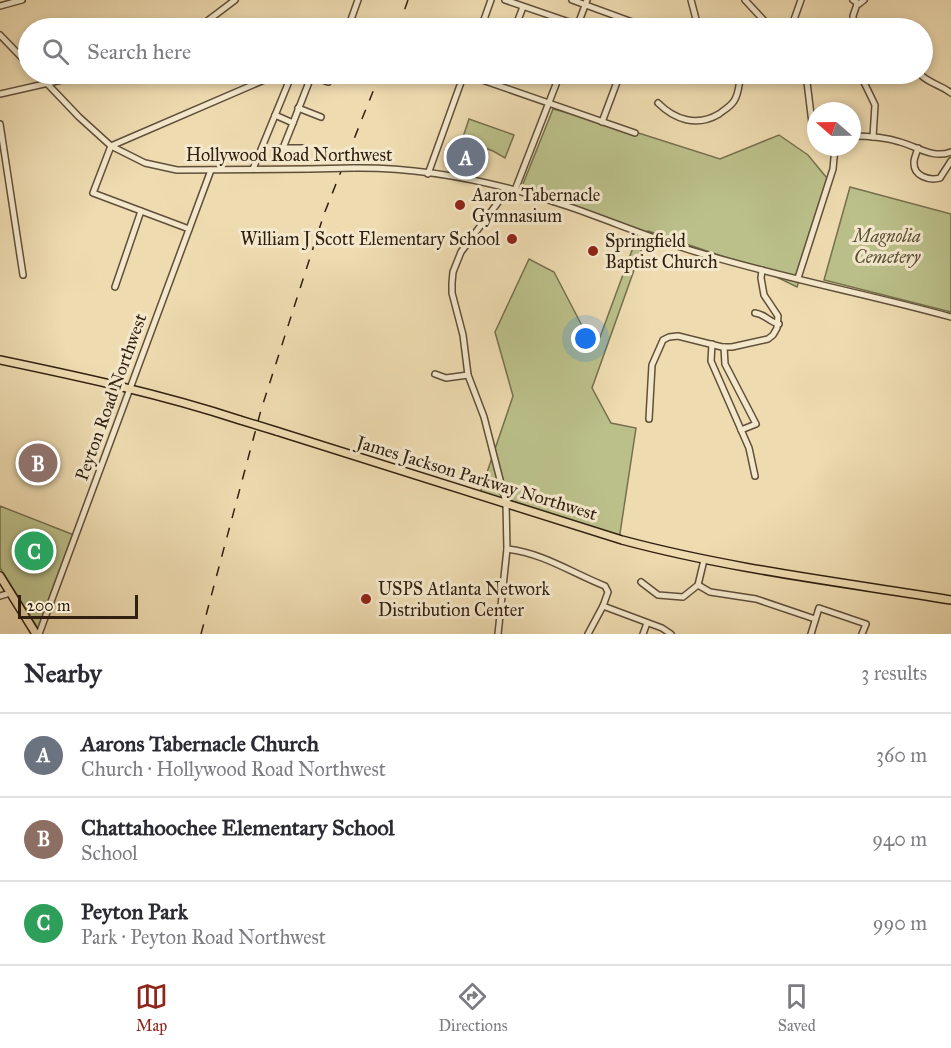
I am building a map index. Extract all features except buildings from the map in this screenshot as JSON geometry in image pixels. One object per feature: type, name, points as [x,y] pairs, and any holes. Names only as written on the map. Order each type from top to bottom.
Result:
[{"type":"main road","name":"James Jackson Parkway Northwest","points":[[0,360],[197,405],[622,540],[704,560],[951,600]]},
{"type":"main road","points":[[0,576],[37,634]]},
{"type":"street","points":[[0,6],[22,0]]},
{"type":"street","points":[[211,18],[235,0]]},
{"type":"street","points":[[352,18],[358,0]]},
{"type":"street","points":[[485,18],[491,0]]},
{"type":"street","points":[[505,0],[553,18]]},
{"type":"street","points":[[572,0],[586,3],[622,18]]},
{"type":"street","points":[[691,0],[696,18]]},
{"type":"street","points":[[745,0],[762,18]]},
{"type":"street","points":[[795,18],[801,0]]},
{"type":"street","points":[[854,18],[855,2],[861,4],[864,0]]},
{"type":"street","points":[[580,18],[586,3]]},
{"type":"street","points":[[519,18],[523,7]]},
{"type":"street","points":[[0,35],[18,54]]},
{"type":"street","points":[[933,83],[951,93]]},
{"type":"street","points":[[0,93],[42,84]]},
{"type":"street","name":"Hollywood Road Northwest","points":[[48,84],[111,146],[132,158],[155,166],[177,170],[390,169],[515,190],[698,253],[951,317]]},
{"type":"street","points":[[189,229],[93,193],[111,146],[255,84]]},
{"type":"street","points":[[253,169],[288,84]]},
{"type":"street","points":[[283,148],[308,84]]},
{"type":"street","points":[[428,174],[461,84]]},
{"type":"street","points":[[495,84],[635,133]]},
{"type":"street","points":[[515,190],[556,84]]},
{"type":"street","points":[[602,122],[616,84]]},
{"type":"street","points":[[658,102],[669,113],[680,118],[706,120],[733,102],[739,84]]},
{"type":"street","points":[[807,84],[809,102]]},
{"type":"street","points":[[865,84],[875,105],[873,137]]},
{"type":"street","points":[[298,108],[321,117]]},
{"type":"street","points":[[275,115],[293,123]]},
{"type":"street","points":[[0,124],[23,275]]},
{"type":"street","points":[[861,136],[897,141],[932,154],[941,155],[951,152]]},
{"type":"street","points":[[274,148],[304,148]]},
{"type":"street","points":[[918,148],[914,162],[915,169],[929,179],[940,178],[951,161]]},
{"type":"street","points":[[798,278],[833,169],[834,156]]},
{"type":"street","name":"Peyton Road Northwest","points":[[37,634],[211,170]]},
{"type":"street","points":[[498,634],[507,549],[506,503],[484,417],[468,375],[463,335],[452,293],[453,272],[461,252],[508,189]]},
{"type":"street","points":[[115,287],[141,211]]},
{"type":"street","points":[[649,419],[652,365],[663,340],[678,336],[732,347],[768,339],[773,335],[778,324],[778,316],[764,295],[762,270]]},
{"type":"street","points":[[755,313],[762,314],[778,324]]},
{"type":"street","points":[[712,344],[711,361],[749,448],[755,476]]},
{"type":"street","points":[[724,347],[725,364],[756,424],[741,430]]},
{"type":"street","points":[[435,374],[446,378],[468,375]]},
{"type":"street","points":[[507,549],[558,563],[579,576],[608,588],[603,606],[588,634]]},
{"type":"street","points":[[641,582],[658,595],[677,598],[686,595],[698,585],[704,560]]},
{"type":"street","points":[[698,585],[710,592],[756,599],[815,619]]},
{"type":"street","points":[[0,596],[10,593]]},
{"type":"street","points":[[603,606],[671,634]]},
{"type":"street","points":[[811,634],[819,608],[866,624],[862,634]]},
{"type":"street","points":[[644,634],[648,623]]},
{"type":"green space","points":[[553,109],[604,122],[720,159],[779,135],[807,154],[831,183],[797,287],[760,269],[648,231],[592,388],[611,423],[636,428],[619,540],[479,496],[513,396],[495,332],[529,259],[554,272],[592,345],[600,337],[638,234],[609,222],[519,194]]},
{"type":"green space","points":[[469,119],[514,135],[505,158],[493,151],[462,140]]},
{"type":"green space","name":"Magnolia Cemetery","points":[[850,187],[951,214],[951,312],[824,280]]},
{"type":"green space","points":[[0,506],[74,535],[38,629],[0,568]]},
{"type":"railway","points":[[402,18],[408,0]]},
{"type":"railway","points":[[201,634],[261,410],[324,214],[376,84]]},
{"type":"place","name":"Aarons Tabernacle Church","points":[[466,157]]},
{"type":"place","name":"Aaron Tabernacle Gymnasium","points":[[460,205]]},
{"type":"place","name":"William J Scott Elementary School","points":[[512,239]]},
{"type":"place","name":"Springfield Baptist Church","points":[[593,251]]},
{"type":"place","name":"Chattahoochee Elementary School","points":[[38,463]]},
{"type":"place","name":"Peyton Park","points":[[34,551]]},
{"type":"place","name":"USPS Atlanta Network Distribution Center","points":[[366,599]]}]
